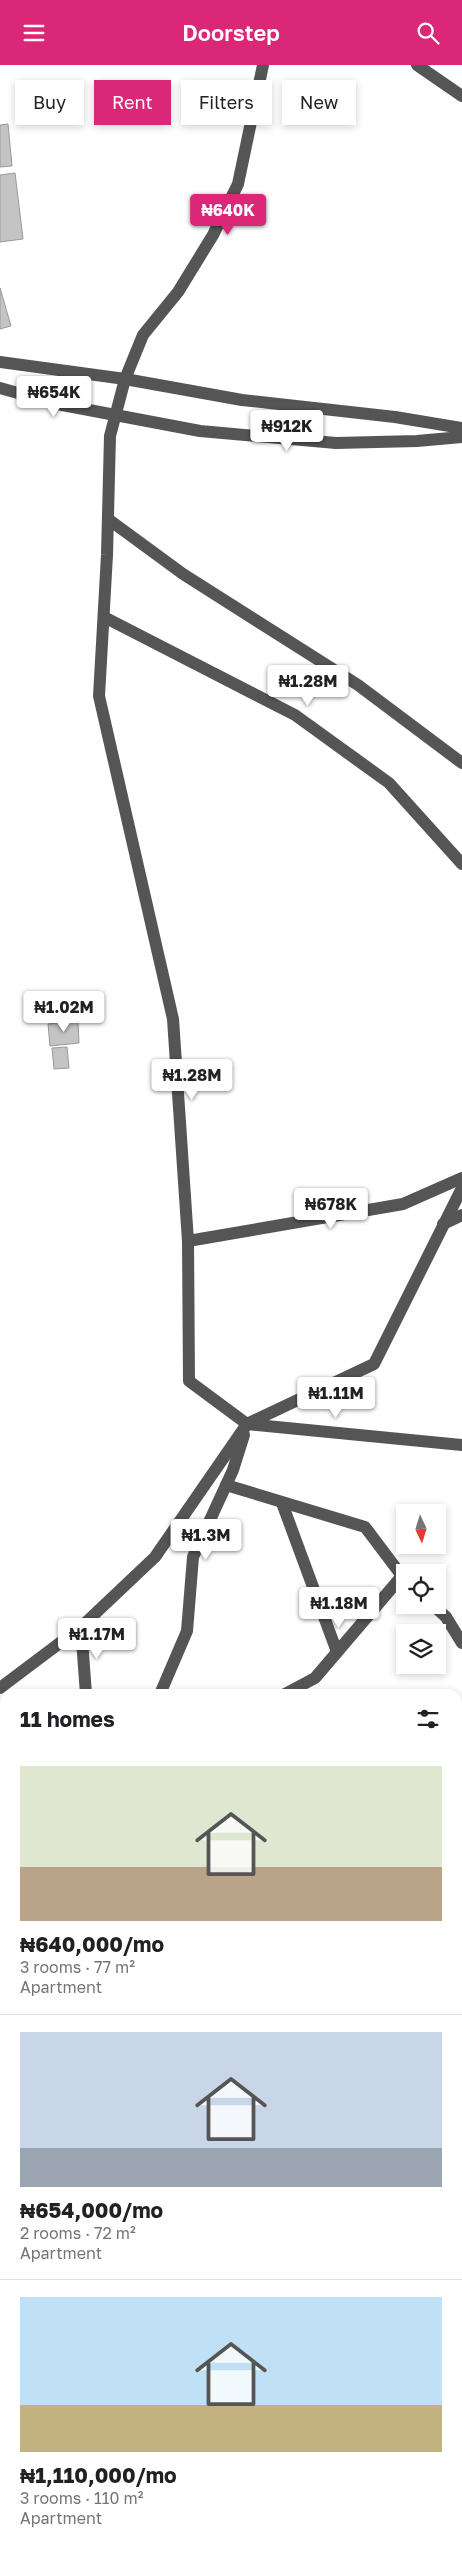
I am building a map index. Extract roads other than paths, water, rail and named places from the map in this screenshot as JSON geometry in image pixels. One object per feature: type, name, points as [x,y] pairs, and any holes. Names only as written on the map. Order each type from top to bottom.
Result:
[{"type":"street","points":[[264,65],[238,184],[213,235],[178,292],[143,335],[125,379],[110,437],[104,617],[99,696],[173,1019],[188,1241],[189,1381],[247,1424],[462,1445]]},
{"type":"street","points":[[417,65],[462,96]]},
{"type":"street","points":[[0,362],[125,379],[242,400],[395,417],[462,429]]},
{"type":"street","points":[[0,388],[57,404],[116,413],[200,431],[336,443],[417,441],[462,437]]},
{"type":"street","points":[[108,519],[182,574],[358,685],[462,763]]},
{"type":"street","points":[[104,617],[295,715],[389,783],[462,864]]},
{"type":"street","points":[[188,1241],[403,1204],[462,1178]]},
{"type":"street","points":[[0,1689],[81,1627],[155,1557],[247,1424],[374,1365],[462,1188]]},
{"type":"street","points":[[443,1224],[462,1215]]},
{"type":"street","points":[[162,1689],[188,1631],[193,1557],[226,1485],[247,1424]]},
{"type":"street","points":[[226,1485],[365,1527],[396,1569]]},
{"type":"street","points":[[282,1503],[337,1652]]},
{"type":"street","points":[[294,1689],[315,1678],[396,1586]]},
{"type":"street","points":[[443,1614],[462,1643]]},
{"type":"street","points":[[81,1627],[86,1689]]}]
